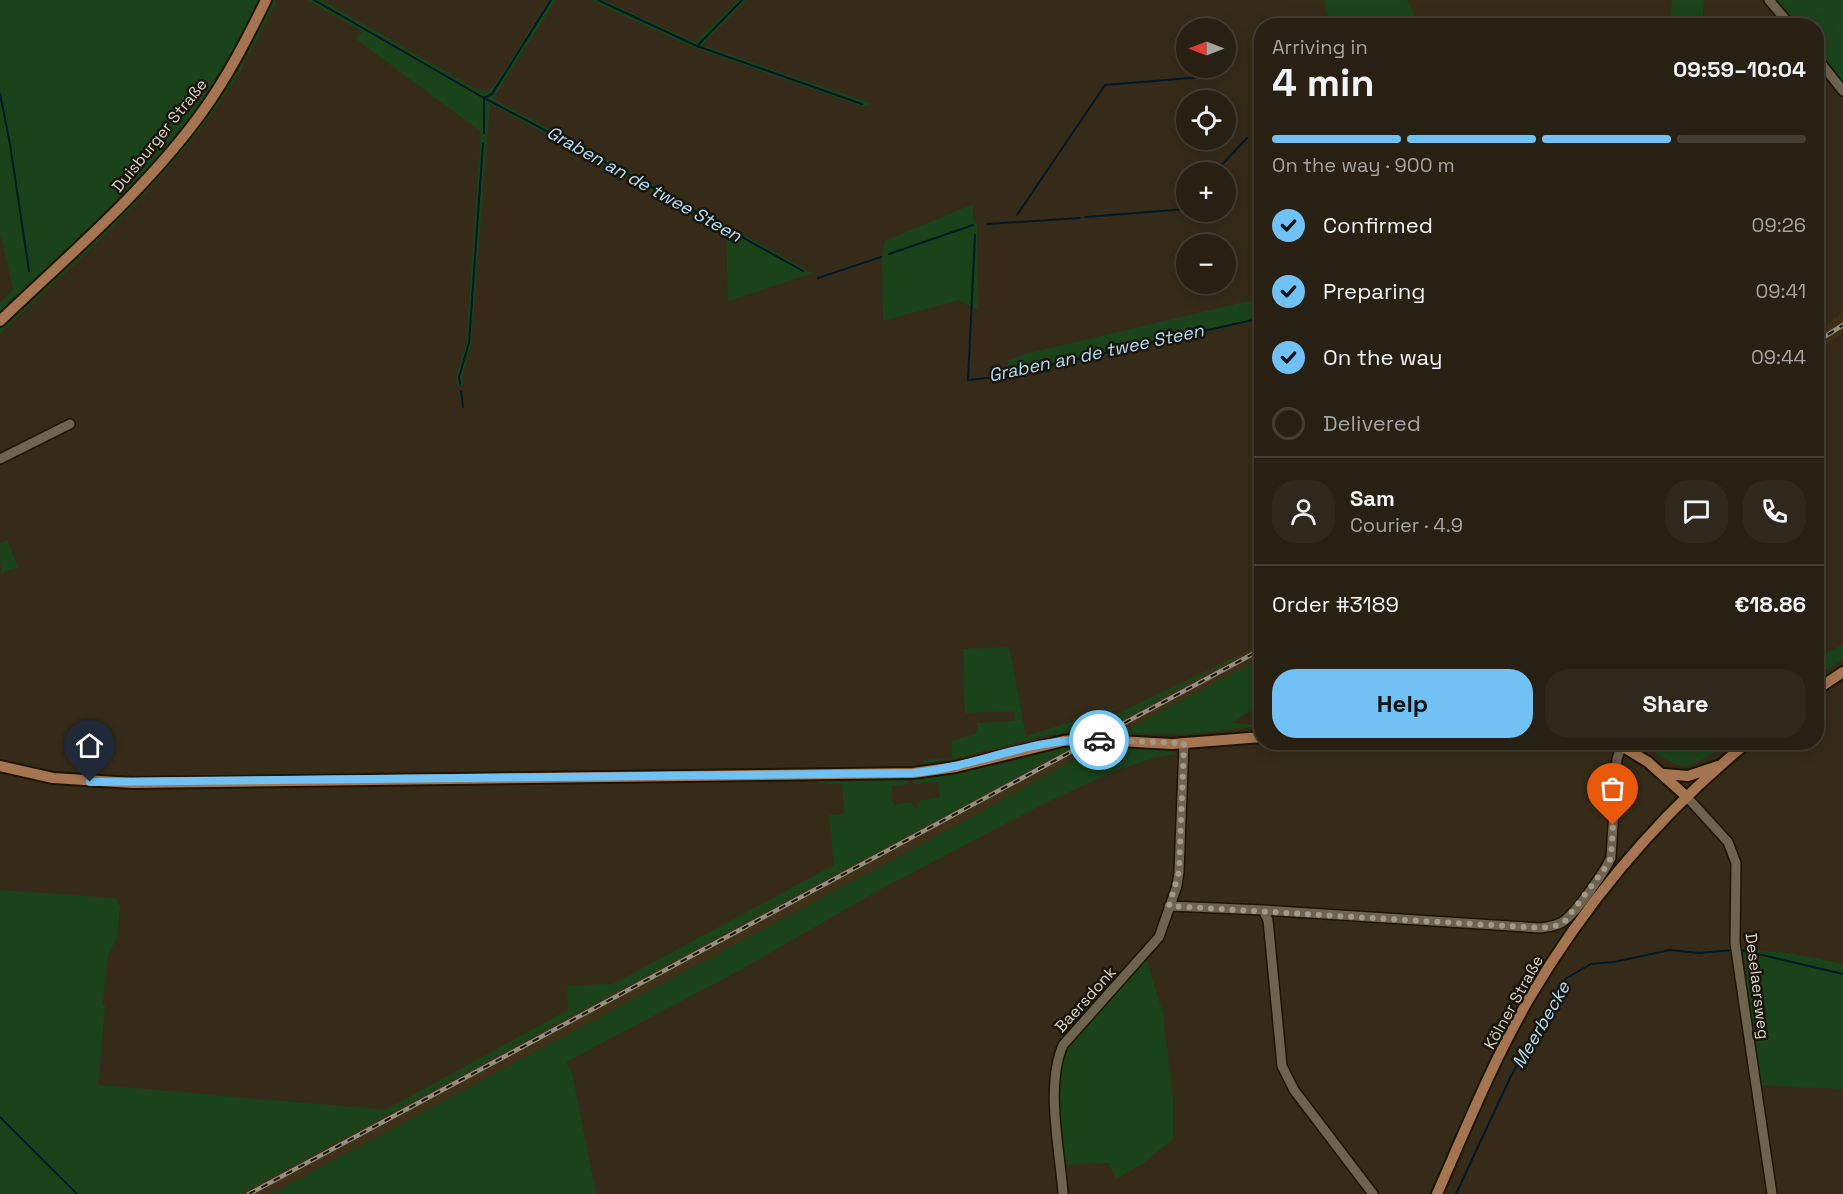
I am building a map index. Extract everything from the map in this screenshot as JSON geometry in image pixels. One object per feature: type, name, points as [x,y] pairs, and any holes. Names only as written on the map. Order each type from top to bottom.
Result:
[{"type":"main road","name":"Duisburger Straße","points":[[0,321],[135,193],[202,112],[241,52],[266,0]]},
{"type":"main road","points":[[1824,685],[1843,672]]},
{"type":"main road","points":[[0,766],[53,778],[124,783],[913,773],[956,767],[1063,741],[1083,739],[1184,743],[1254,738]]},
{"type":"main road","points":[[1627,750],[1664,774],[1687,796]]},
{"type":"main road","name":"Kölner Straße","points":[[1437,1194],[1508,1037],[1551,964],[1625,864],[1687,796],[1739,750]]},
{"type":"main road","points":[[1664,774],[1688,776],[1724,764]]},
{"type":"street","points":[[1769,0],[1784,18]]},
{"type":"street","points":[[1824,67],[1843,91]]},
{"type":"street","points":[[0,459],[70,424]]},
{"type":"street","name":"Baersdonk","points":[[1064,1194],[1055,1102],[1056,1061],[1063,1045],[1159,937],[1179,872],[1184,743]]},
{"type":"street","points":[[1169,906],[1541,928],[1555,926],[1565,921],[1611,858],[1618,750]]},
{"type":"street","name":"Deselaersweg","points":[[1687,796],[1728,842],[1736,863],[1735,943],[1772,1194]]},
{"type":"street","points":[[1263,910],[1268,920],[1282,1066],[1294,1090],[1372,1194]]},
{"type":"shaded area","points":[[1843,312],[1843,333],[1824,346],[1824,327]]},
{"type":"shaded area","points":[[1254,647],[1254,662],[965,821],[271,1194],[240,1194]]},
{"type":"green space","points":[[0,0],[262,0],[223,73],[176,140],[120,202],[0,316],[0,303],[13,290],[0,230]]},
{"type":"green space","points":[[271,0],[277,0],[249,56],[247,50]]},
{"type":"green space","points":[[307,0],[322,0],[478,90],[486,91],[494,86],[549,0],[556,0],[493,99],[633,173],[812,273],[728,301],[726,232],[490,104],[471,345],[462,377],[463,385],[457,385],[456,377],[466,344],[481,132],[356,39],[362,32]]},
{"type":"green space","points":[[590,0],[603,0],[695,42],[738,0],[746,0],[702,45],[873,104],[863,107],[692,47]]},
{"type":"green space","points":[[1324,0],[1407,0],[1414,18],[1328,18]]},
{"type":"green space","points":[[1672,0],[1704,0],[1703,18],[1670,18]]},
{"type":"green space","points":[[1774,0],[1843,0],[1843,85],[1824,61],[1824,18],[1789,18]]},
{"type":"green space","points":[[247,60],[222,99],[165,172],[134,206],[0,334],[0,327],[112,220],[240,61]]},
{"type":"green space","points":[[973,204],[973,219],[977,223],[978,310],[959,300],[883,321],[882,254],[885,241]]},
{"type":"green space","points":[[1254,300],[1254,321],[1030,369],[1012,376],[1007,361],[1025,354]]},
{"type":"green space","points":[[7,540],[18,567],[1,574],[0,543]]},
{"type":"green space","points":[[1843,645],[1843,660],[1824,671],[1824,654]]},
{"type":"green space","points":[[1009,647],[1026,736],[1119,707],[1108,714],[1091,731],[1052,734],[952,759],[923,763],[923,760],[952,758],[952,741],[977,733],[977,723],[1015,721],[1014,711],[965,713],[963,649]]},
{"type":"green space","points":[[1248,651],[1098,732],[1099,727],[1115,715]]},
{"type":"green space","points":[[1254,662],[1254,710],[1244,714],[1233,723],[1254,727],[1189,734],[1121,733]]},
{"type":"green space","points":[[1076,745],[240,1194],[0,1194],[0,890],[115,898],[120,907],[117,937],[108,955],[102,1005],[105,1006],[98,1085],[385,1110],[568,1010],[567,986],[613,984],[834,865],[829,815],[844,814],[842,784],[818,783],[819,780],[907,778],[908,784],[892,786],[892,801],[894,805],[912,802],[913,808],[918,808],[918,801],[940,797],[938,782],[913,784],[914,778],[961,771]]},
{"type":"green space","points":[[1100,745],[1168,749],[1177,754],[1154,758],[1117,770],[1045,803],[879,890],[744,968],[566,1062],[572,1073],[596,1194],[271,1194],[965,821]]},
{"type":"green space","points":[[1650,750],[1717,750],[1690,765],[1675,764]]},
{"type":"green space","points":[[1744,950],[1790,953],[1843,964],[1843,1089],[1756,1085]]},
{"type":"green space","points":[[1145,956],[1163,1013],[1173,1100],[1173,1139],[1142,1164],[1116,1179],[1109,1163],[1060,1165],[1055,1103],[1064,1045]]},
{"type":"waterway","points":[[314,0],[484,98],[492,94],[551,0]]},
{"type":"waterway","points":[[598,0],[697,46],[742,0]]},
{"type":"waterway","points":[[697,46],[862,104]]},
{"type":"waterway","points":[[1017,215],[1105,85],[1190,78]]},
{"type":"waterway","points":[[0,94],[29,271]]},
{"type":"waterway","name":"Graben an de twee Steen","points":[[484,98],[632,176],[803,271]]},
{"type":"waterway","points":[[484,98],[484,133]]},
{"type":"waterway","points":[[1224,162],[1247,138]]},
{"type":"waterway","points":[[460,384],[459,377],[469,343],[483,143]]},
{"type":"waterway","points":[[1086,217],[1176,210]]},
{"type":"waterway","points":[[987,224],[1080,218]]},
{"type":"waterway","name":"Graben an de twee Steen","points":[[889,254],[973,225]]},
{"type":"waterway","name":"Graben an de twee Steen","points":[[975,235],[968,380],[996,377],[1254,320]]},
{"type":"waterway","name":"Graben an de twee Steen","points":[[818,278],[881,257]]},
{"type":"waterway","points":[[461,391],[463,407]]},
{"type":"waterway","name":"Meerbecke","points":[[1456,1194],[1510,1078],[1565,979],[1591,964],[1614,962],[1670,950],[1699,953],[1734,950]]},
{"type":"waterway","name":"Meerbecke","points":[[1741,950],[1843,974]]},
{"type":"waterway","points":[[0,1117],[77,1194]]},
{"type":"railway","points":[[1824,337],[1843,325]]},
{"type":"railway","points":[[249,1194],[1254,653]]},
{"type":"way so far","points":[[1099,740],[1184,743],[1179,872],[1169,906],[1541,928],[1555,926],[1565,921],[1611,858],[1613,825]]},
{"type":"route","points":[[90,782],[913,773],[956,767],[1051,742],[1099,740]]}]
